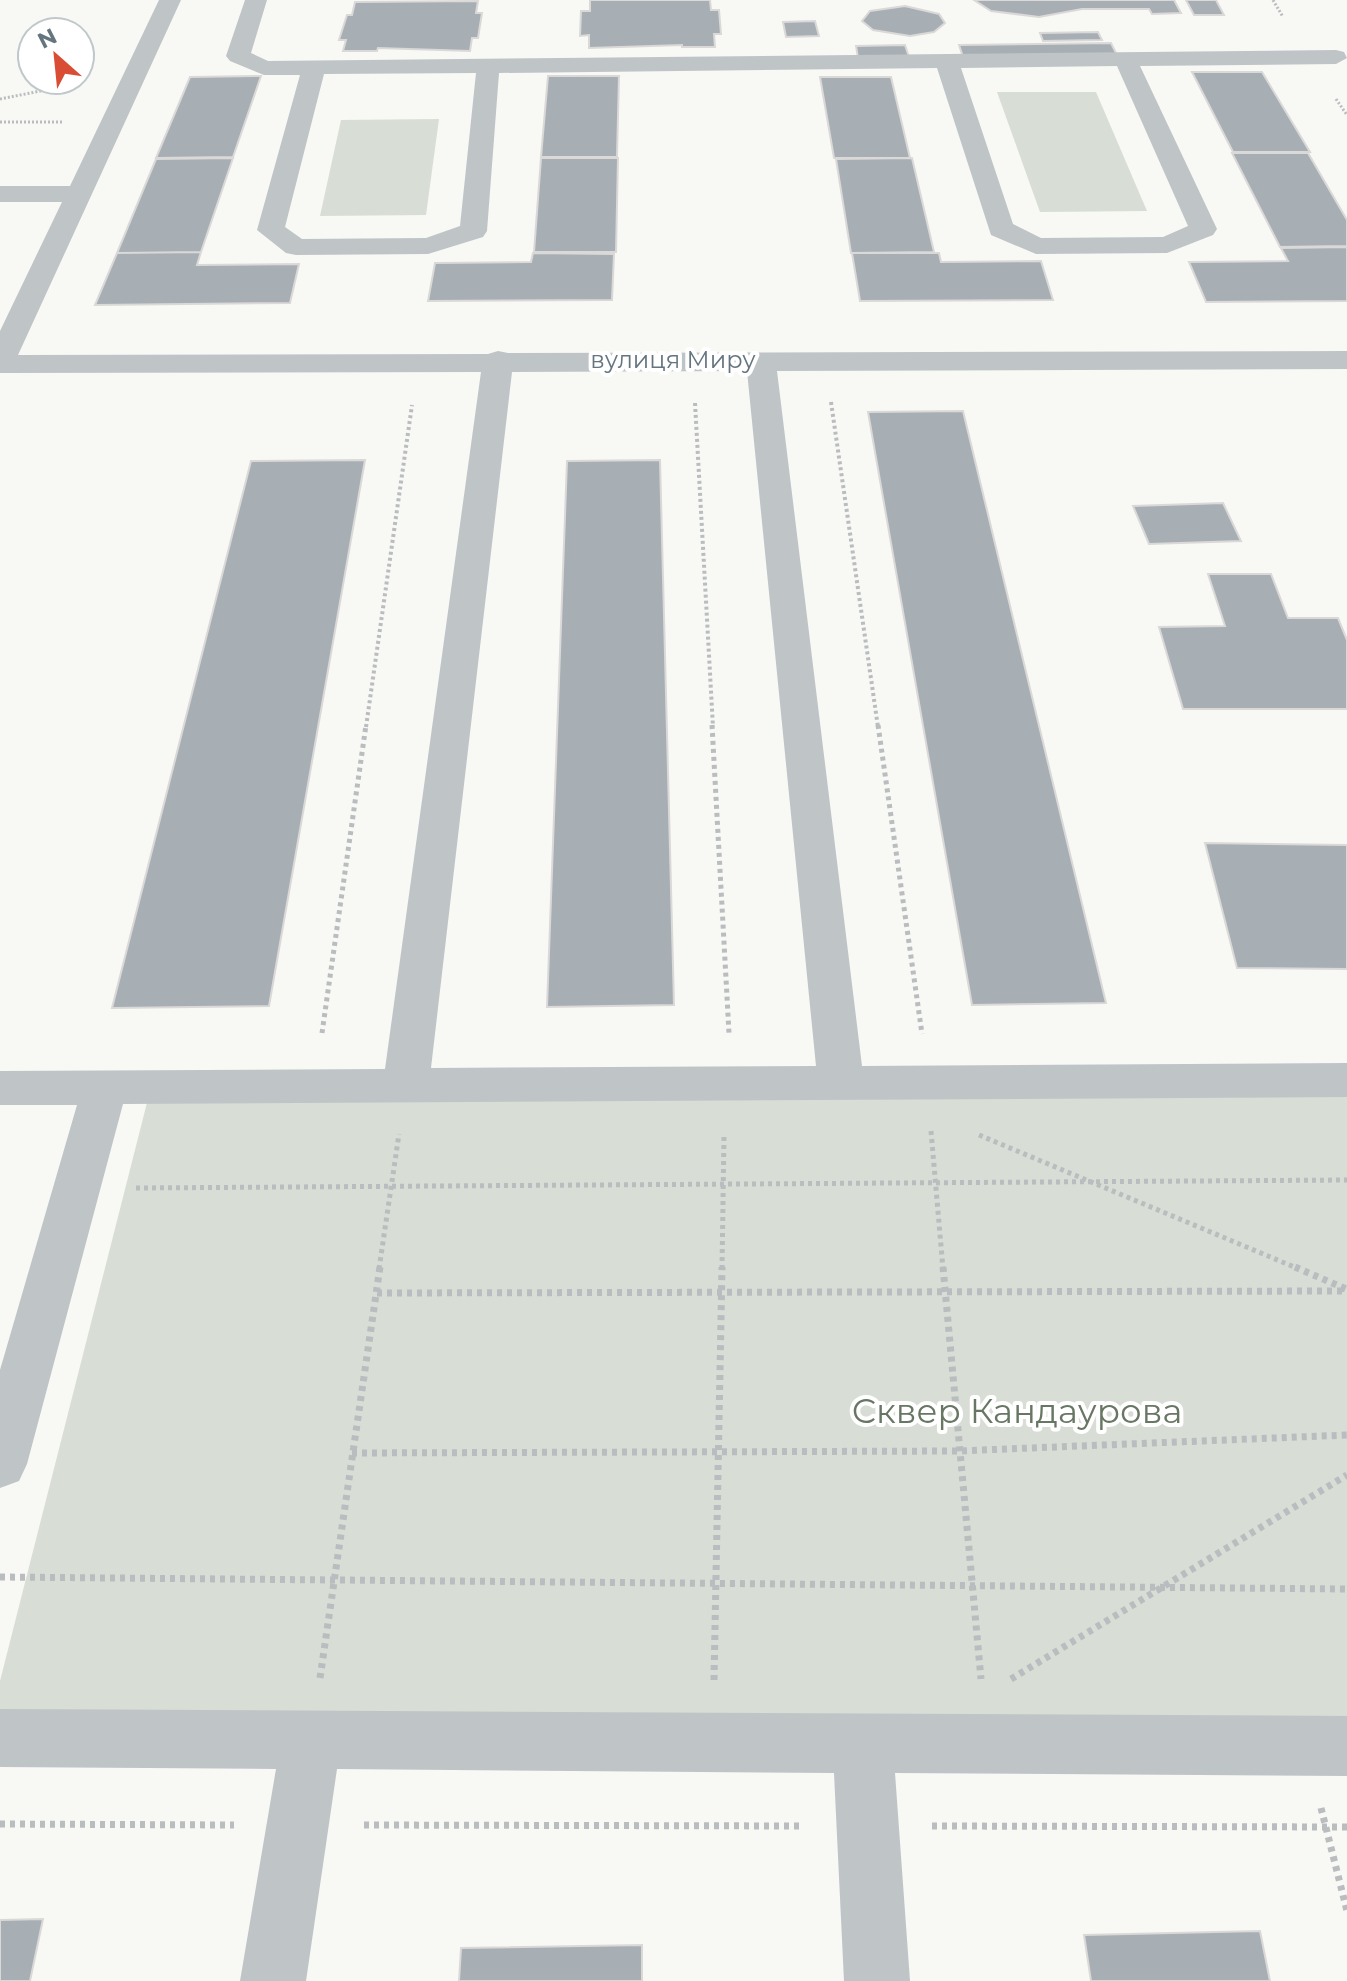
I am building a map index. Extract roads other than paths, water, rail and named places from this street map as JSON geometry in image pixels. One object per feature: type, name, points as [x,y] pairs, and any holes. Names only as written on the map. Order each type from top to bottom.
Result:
[{"type":"street","points":[[0,363],[170,0]]},
{"type":"street","points":[[256,0],[238,56],[264,68],[1336,57]]},
{"type":"street","points":[[947,61],[1001,229],[1036,246],[1167,245],[1203,229],[1125,59]]},
{"type":"street","points":[[314,68],[271,230],[296,247],[428,246],[473,231],[488,66]]},
{"type":"street","points":[[0,194],[79,194]]},
{"type":"street","points":[[406,1085],[498,360]]},
{"type":"street","points":[[761,360],[841,1083]]},
{"type":"street","name":"вулиця Миру","points":[[0,363],[1347,360]]},
{"type":"street","points":[[0,1088],[841,1083],[928,1098],[1347,1080]]},
{"type":"street","points":[[0,1464],[105,1087]]},
{"type":"street","points":[[0,1738],[863,1743],[983,1720],[1326,1746]]},
{"type":"street","points":[[273,1981],[311,1740]]},
{"type":"street","points":[[863,1743],[877,1981]]},
{"type":"park label","name":"Сквер Кандаурова","points":[[1017,1411]]}]
